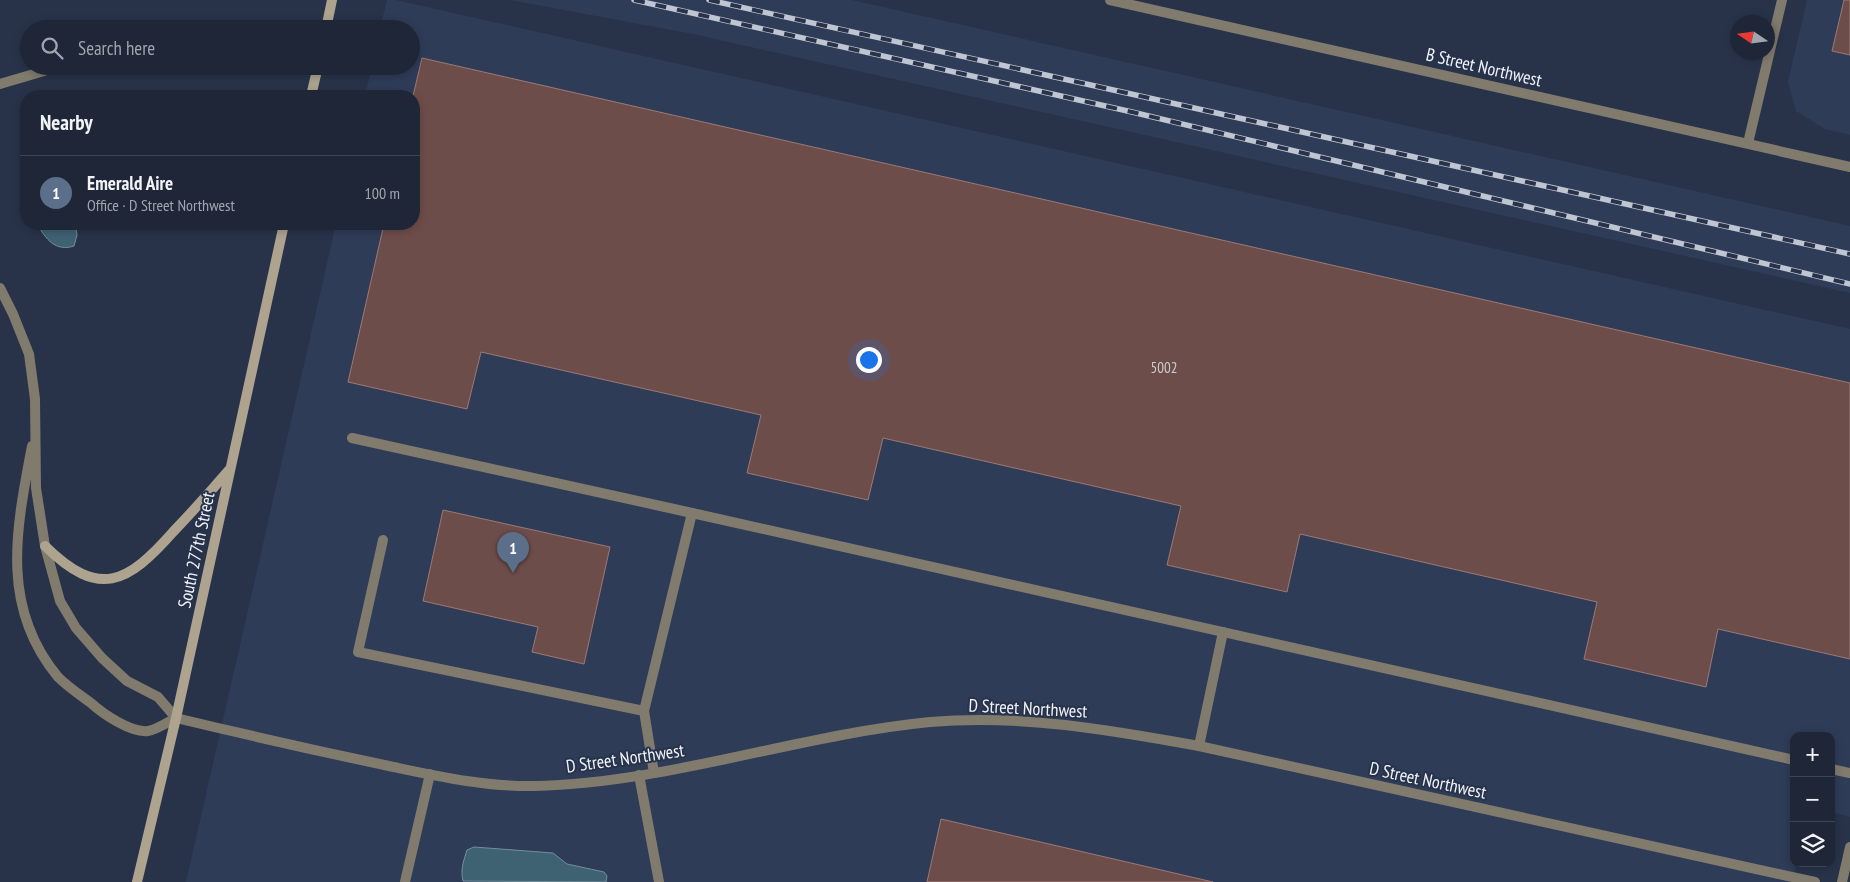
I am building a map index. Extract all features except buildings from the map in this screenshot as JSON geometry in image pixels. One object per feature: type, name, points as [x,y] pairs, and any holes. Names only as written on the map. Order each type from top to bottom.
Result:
[{"type":"main road","points":[[328,20],[332,0]]},
{"type":"main road","points":[[312,90],[316,75]]},
{"type":"main road","name":"South 277th Street","points":[[137,882],[176,718],[283,230]]},
{"type":"main road","points":[[45,546],[64,565],[92,578],[109,580],[127,574],[151,558],[230,470]]},
{"type":"street","name":"B Street Northwest","points":[[1110,0],[1850,167]]},
{"type":"street","points":[[1748,143],[1782,0]]},
{"type":"street","points":[[0,84],[30,75]]},
{"type":"street","points":[[0,288],[14,314],[29,354],[35,399],[36,426],[36,488],[45,546],[60,601],[76,628],[102,658],[127,681],[158,697],[176,718],[148,731],[123,725],[106,716],[58,677],[40,654],[22,622],[14,587],[12,563],[14,539],[36,426]]},
{"type":"street","points":[[352,438],[1790,759]]},
{"type":"street","points":[[654,773],[644,711],[692,513]]},
{"type":"street","points":[[383,540],[358,652],[644,711]]},
{"type":"street","points":[[1199,746],[1223,632]]},
{"type":"street","name":"D Street Northwest","points":[[176,718],[430,774],[492,785],[533,786],[654,773],[854,733],[930,722],[1006,720],[1097,728],[1199,746],[1815,882]]},
{"type":"street","points":[[1835,770],[1850,773]]},
{"type":"street","points":[[405,882],[430,774]]},
{"type":"street","points":[[639,775],[659,882]]},
{"type":"street","points":[[1842,882],[1850,847]]},
{"type":"shaded area","points":[[387,0],[396,0],[1850,329],[1850,817],[1835,813],[1835,732],[1790,732],[1790,867],[1796,867],[1792,882],[186,882],[335,230],[420,230],[420,90],[366,90],[370,75],[420,75],[420,20],[382,20]]},
{"type":"shaded area","points":[[510,0],[852,0],[1850,226],[1850,293],[693,34]]},
{"type":"shaded area","points":[[1807,0],[1850,0],[1850,135],[1825,129],[1796,111],[1788,82]]},
{"type":"shaded area","points":[[41,230],[76,230],[77,235],[74,246],[61,247],[56,246]]},
{"type":"shaded area","points":[[474,847],[553,853],[567,864],[604,872],[607,876],[606,882],[463,881],[462,869],[467,850]]},
{"type":"railway","points":[[634,0],[1132,112],[1850,284]]},
{"type":"railway","points":[[709,0],[1850,254]]},
{"type":"place","name":"Emerald Aire","points":[[513,573]]}]
